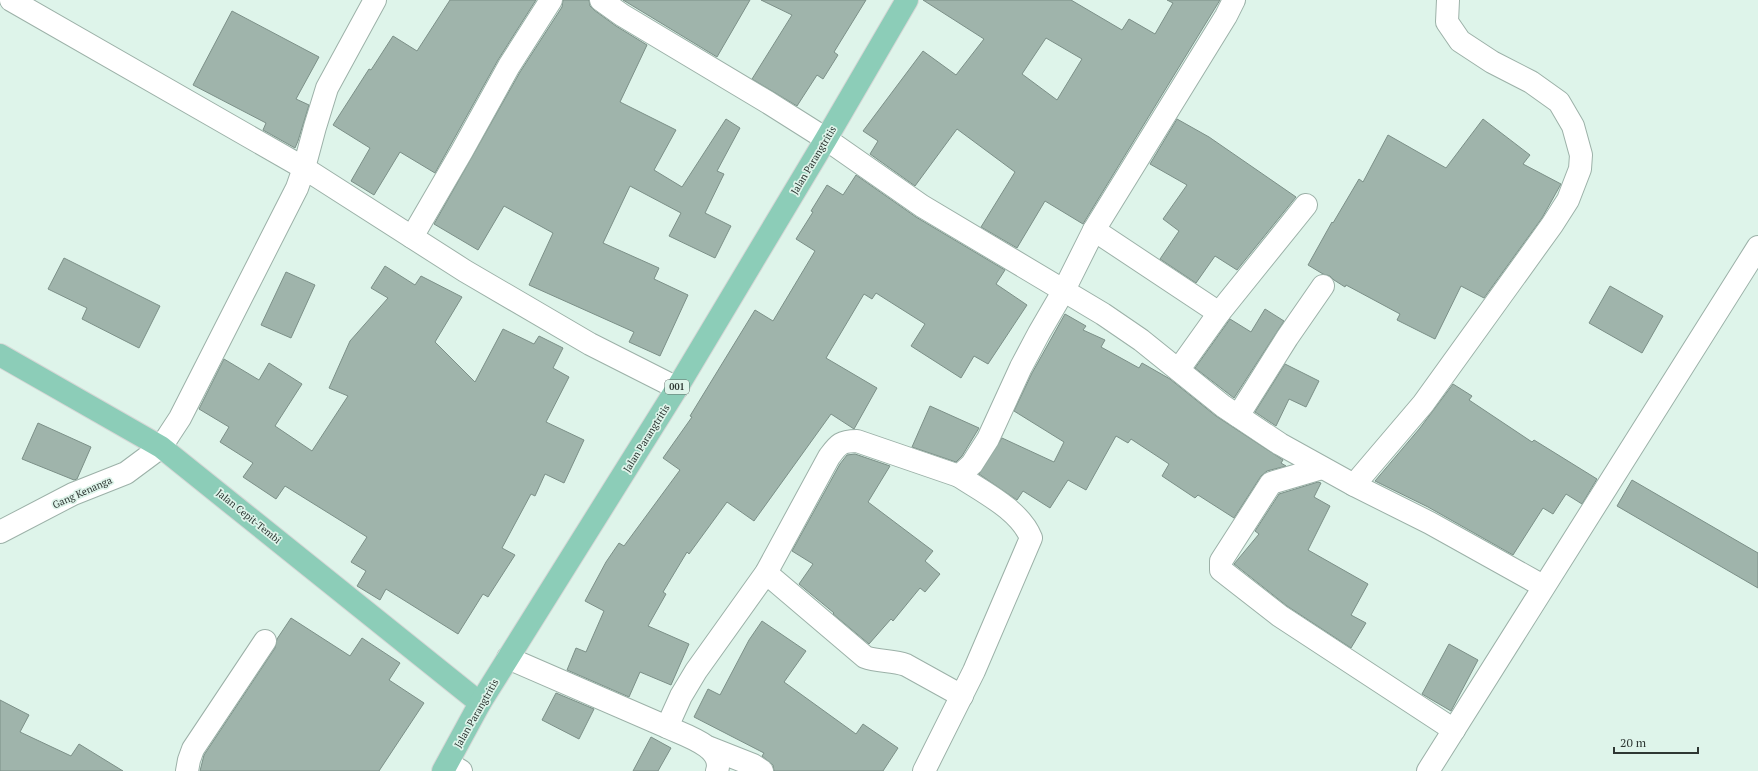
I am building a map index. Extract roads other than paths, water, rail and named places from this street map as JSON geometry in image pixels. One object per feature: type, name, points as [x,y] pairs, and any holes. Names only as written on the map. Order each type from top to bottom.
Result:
[{"type":"main road","name":"Jalan Parangtritis","points":[[451,768],[480,703],[677,388],[908,0]]},
{"type":"main road","name":"Jalan Cepit-Tembi","points":[[0,354],[161,446],[480,703]]},
{"type":"street","points":[[11,0],[304,168],[465,270],[590,344],[677,388]]},
{"type":"street","name":"Gang Kenanga","points":[[0,532],[73,494],[126,473],[161,446],[180,418],[298,188],[327,88],[375,0]]},
{"type":"street","points":[[412,237],[462,151],[508,66],[551,0]]},
{"type":"street","points":[[602,0],[622,15],[826,139],[922,206],[1064,290],[1141,340],[1179,369],[1223,406],[1280,444],[1354,485],[1430,523],[1543,586]]},
{"type":"street","points":[[959,476],[972,464],[984,446],[1038,333],[1064,290],[1094,230],[1226,16],[1234,0]]},
{"type":"street","points":[[1354,485],[1423,404],[1547,231],[1568,200],[1580,169],[1581,154],[1573,126],[1559,102],[1531,82],[1492,62],[1460,41],[1447,22],[1448,0]]},
{"type":"street","points":[[1179,369],[1219,313],[1306,205]]},
{"type":"street","points":[[1094,230],[1219,313]]},
{"type":"street","points":[[1428,771],[1543,586],[1758,247]]},
{"type":"street","points":[[1238,416],[1287,338],[1323,286]]},
{"type":"street","points":[[667,727],[681,696],[696,671],[766,573],[829,457],[836,447],[844,441],[857,441],[959,476],[1016,514],[1027,528],[1031,538],[974,671],[924,771]]},
{"type":"street","points":[[1322,468],[1271,483],[1221,561],[1221,570],[1280,616],[1454,730]]},
{"type":"street","points":[[766,573],[865,657],[876,661],[900,662],[962,696]]},
{"type":"street","points":[[187,771],[189,760],[194,749],[265,641]]},
{"type":"street","points":[[508,658],[667,727],[710,748],[753,765],[762,771]]},
{"type":"street","points":[[710,748],[717,756],[719,766],[717,771]]}]
